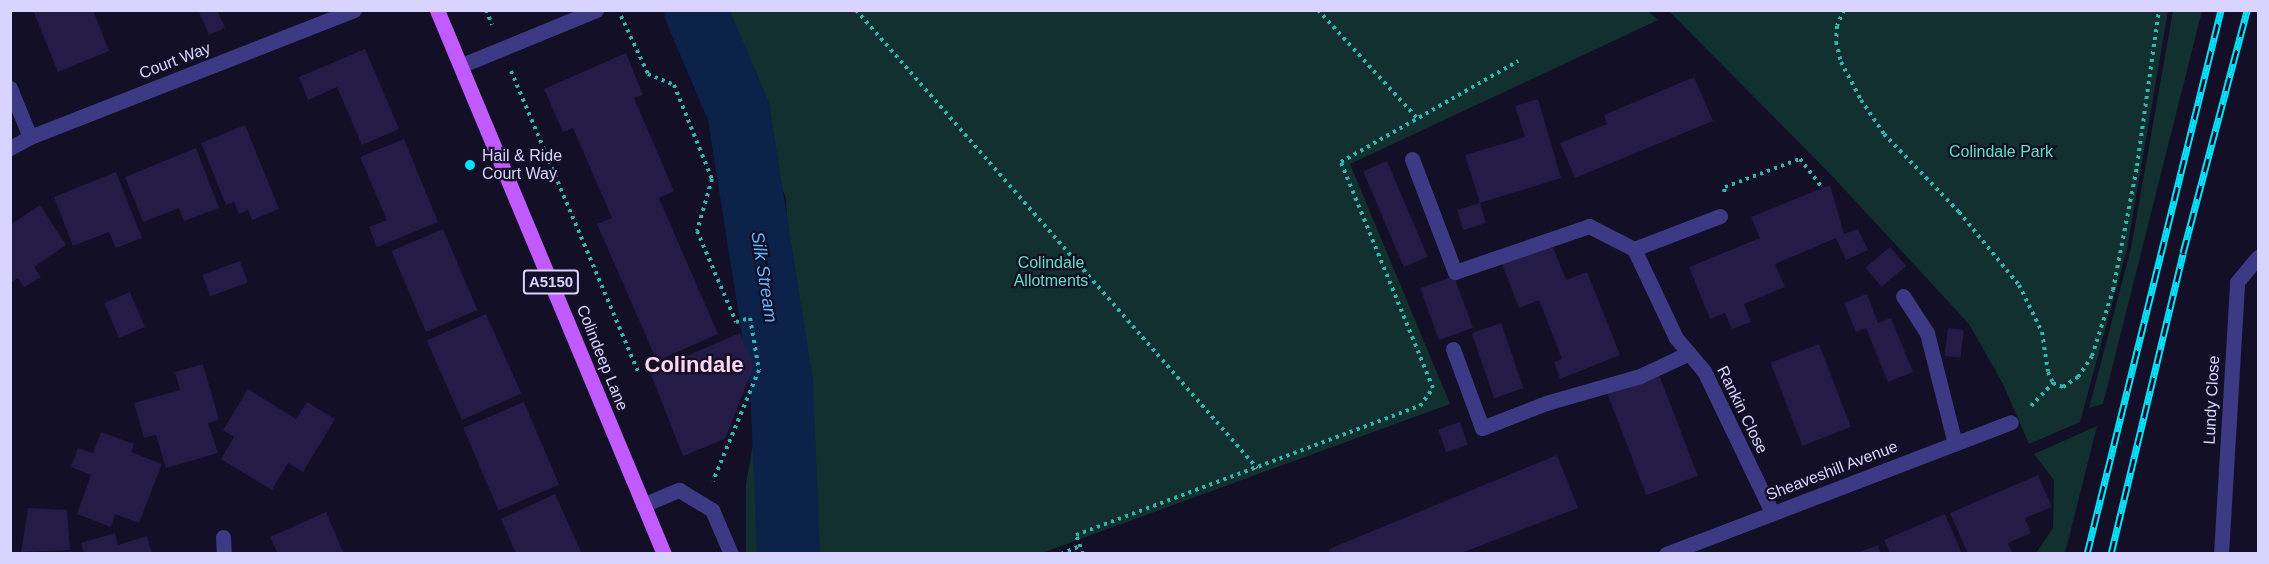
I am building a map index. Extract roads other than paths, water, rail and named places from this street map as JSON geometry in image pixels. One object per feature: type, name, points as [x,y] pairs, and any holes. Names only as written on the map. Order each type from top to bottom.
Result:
[{"type":"main road","name":"Colindeep Lane","points":[[437,10],[462,65],[663,554]]},
{"type":"street","name":"Court Way","points":[[10,148],[30,137],[354,10]]},
{"type":"street","points":[[462,65],[596,10]]},
{"type":"street","points":[[10,88],[30,137]]},
{"type":"street","points":[[1412,159],[1455,272],[1589,226],[1634,249],[1720,216]]},
{"type":"street","name":"Rankin Close","points":[[1634,249],[1676,338],[1704,371],[1772,512]]},
{"type":"street","name":"Lundy Close","points":[[2221,554],[2237,282],[2259,257]]},
{"type":"street","points":[[1904,296],[1928,333],[1955,444]]},
{"type":"street","points":[[1453,350],[1482,428],[1546,404],[1640,376],[1689,353]]},
{"type":"street","name":"Sheaveshill Avenue","points":[[1666,554],[2011,422]]},
{"type":"street","points":[[643,505],[679,490],[712,510],[731,554]]},
{"type":"street","points":[[223,537],[224,554]]},
{"type":"waterway","name":"Silk Stream","points":[[695,10],[738,111],[781,381],[788,554]]},
{"type":"railway","points":[[2087,554],[2221,10]]},
{"type":"railway","points":[[2111,554],[2183,253],[2247,10]]},
{"type":"place","name":"Hail & Ride Court Way","points":[[470,165]]},
{"type":"district","name":"Colindale","points":[[694,365]]},
{"type":"park label","name":"Colindale Park","points":[[2001,152]]},
{"type":"park label","name":"Colindale Allotments","points":[[1051,272]]}]
